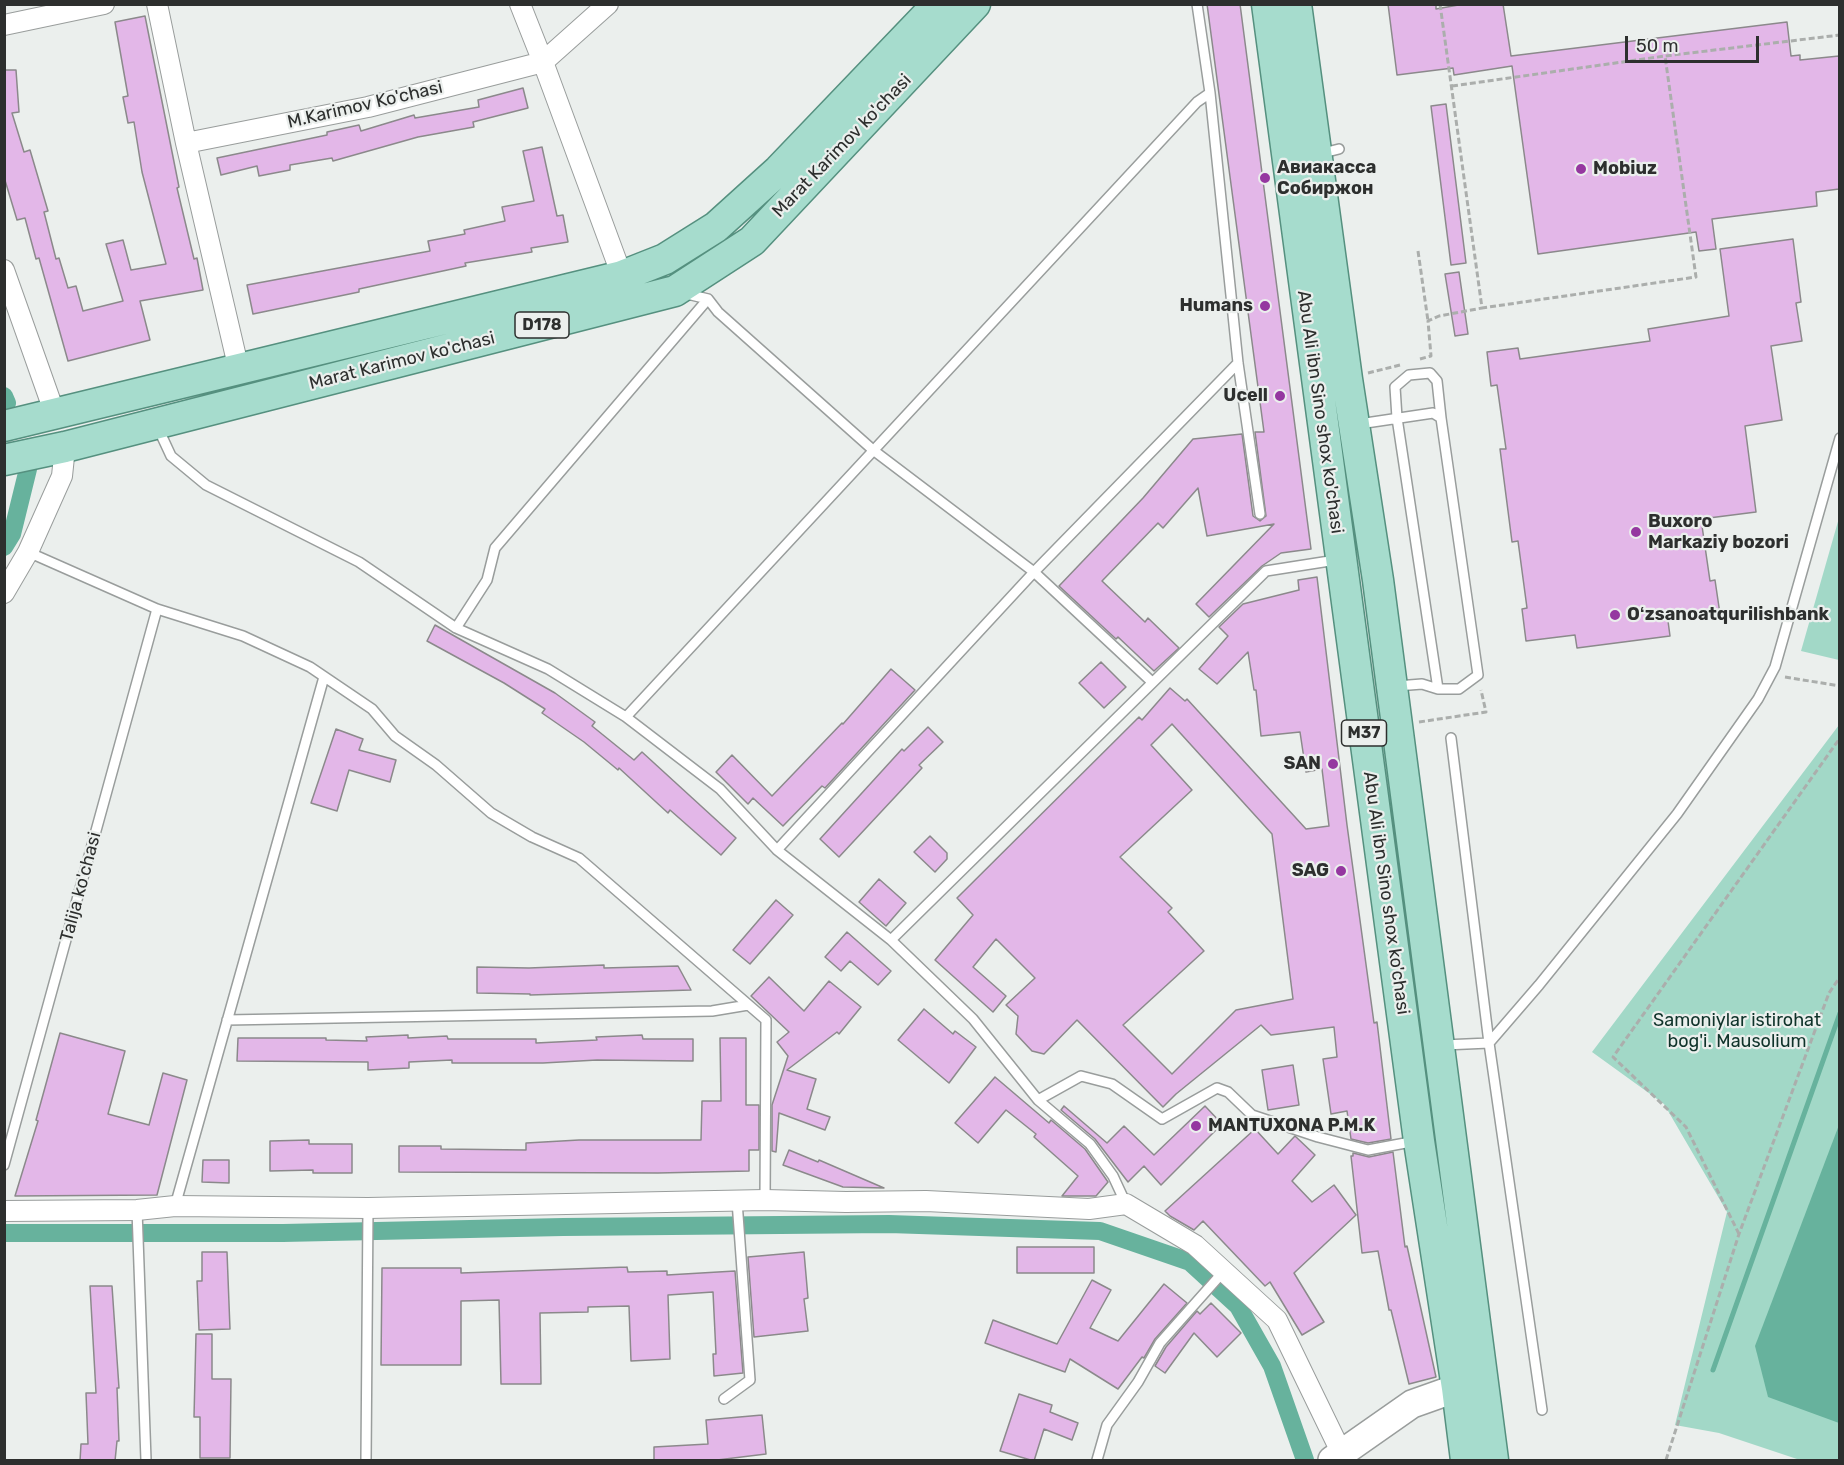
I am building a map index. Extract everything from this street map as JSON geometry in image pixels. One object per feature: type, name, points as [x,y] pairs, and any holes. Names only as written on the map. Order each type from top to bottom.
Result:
[{"type":"main road","name":"Marat Karimov ko'chasi","points":[[4,426],[622,276],[665,259],[716,227],[779,170],[938,4]]},
{"type":"main road","name":"Marat Karimov ko'chasi","points":[[4,460],[65,447],[675,291],[752,241],[975,4]]},
{"type":"main road","name":"Abu Ali ibn Sino shox ko'chasi","points":[[1267,4],[1419,1141],[1470,1386],[1493,1461]]},
{"type":"main road","name":"Abu Ali ibn Sino shox ko'chasi","points":[[1296,4],[1328,152],[1354,425],[1392,686],[1439,1046],[1470,1386],[1466,1461]]},
{"type":"street","points":[[4,25],[104,4]]},
{"type":"street","points":[[157,4],[186,143],[239,370]]},
{"type":"street","points":[[520,4],[622,276]]},
{"type":"street","name":"M.Karimov Ko'chasi","points":[[186,143],[368,107],[543,62],[608,4]]},
{"type":"street","points":[[4,270],[55,414]]},
{"type":"street","points":[[4,593],[28,552],[62,476],[65,447]]},
{"type":"street","points":[[4,1211],[137,1210],[175,1206],[368,1208],[765,1200],[926,1201],[1089,1209],[1126,1204],[1195,1245],[1277,1320],[1337,1457],[1412,1404],[1470,1386]]},
{"type":"lane","points":[[1197,4],[1210,93],[1238,363],[1260,514]]},
{"type":"lane","points":[[626,717],[1197,102],[1210,93]]},
{"type":"lane","points":[[675,291],[708,299],[718,312],[873,450],[1034,572],[1152,682]]},
{"type":"lane","points":[[456,627],[487,580],[495,548],[708,299]]},
{"type":"lane","points":[[777,850],[1034,572],[1238,363]]},
{"type":"lane","points":[[1392,686],[1422,684],[1438,689],[1459,689],[1478,675],[1437,381],[1430,373],[1409,375],[1395,387],[1397,418],[1438,689]]},
{"type":"lane","points":[[1354,425],[1432,413],[1441,418]]},
{"type":"lane","points":[[156,423],[171,456],[206,485],[359,562],[456,627],[548,669],[626,717],[720,789],[777,850],[891,940],[973,1019],[1038,1100],[1090,1144],[1113,1176],[1126,1204]]},
{"type":"lane","points":[[1439,1046],[1489,1043],[1539,985],[1677,814],[1758,699],[1775,667],[1839,438]]},
{"type":"lane","points":[[28,552],[157,609],[243,636],[310,667],[372,709],[395,736],[436,765],[491,813],[532,837],[579,858],[766,1020],[765,1200]]},
{"type":"lane","points":[[891,940],[1266,571],[1341,560]]},
{"type":"lane","name":"Talija ko'chasi","points":[[4,1166],[157,609]]},
{"type":"lane","points":[[175,1206],[324,677]]},
{"type":"lane","points":[[1451,738],[1489,1043],[1542,1410]]},
{"type":"lane","points":[[227,1020],[712,1011],[748,1005]]},
{"type":"lane","points":[[1038,1100],[1082,1076],[1113,1084],[1146,1110],[1162,1119],[1217,1088],[1228,1092],[1252,1116],[1318,1137],[1368,1150],[1419,1141]]},
{"type":"lane","points":[[724,1399],[750,1380],[737,1201]]},
{"type":"lane","points":[[366,1461],[368,1208]]},
{"type":"lane","points":[[137,1210],[146,1461]]},
{"type":"lane","points":[[1097,1461],[1107,1425],[1138,1382],[1160,1343],[1224,1271]]},
{"type":"path","points":[[1440,4],[1482,308],[1696,277],[1665,56]]},
{"type":"path","points":[[1452,86],[1665,56],[1839,35]]},
{"type":"path","points":[[1418,251],[1428,321]]},
{"type":"path","points":[[1771,674],[1839,686]]},
{"type":"path","points":[[1397,725],[1486,712],[1478,675]]},
{"type":"path","points":[[1739,1234],[1686,1127],[1613,1057],[1839,738]]},
{"type":"path","points":[[1666,1461],[1739,1234],[1829,993],[1839,977]]},
{"type":"green space","points":[[1839,518],[1839,660],[1801,651]]},
{"type":"green space","name":"Samoniylar istirohat bog'i. Mausolium","points":[[1839,725],[1839,1460],[1800,1460],[1719,1433],[1675,1425],[1727,1212],[1664,1104],[1592,1052]]},
{"type":"shaded area","points":[[1839,1125],[1840,1423],[1768,1397],[1755,1346]]},
{"type":"building","points":[[1207,4],[1240,4],[1311,549],[1281,553],[1262,566],[1209,617],[1196,604],[1274,524],[1207,536],[1198,488],[1163,528],[1158,523],[1102,581],[1145,622],[1148,618],[1179,648],[1154,671],[1059,586],[1143,498],[1193,439],[1242,434],[1253,516],[1260,521],[1266,516],[1255,432],[1264,432]]},
{"type":"building","points":[[1388,4],[1436,4],[1436,9],[1464,4],[1503,4],[1511,56],[1787,22],[1791,56],[1800,55],[1800,60],[1839,56],[1839,189],[1816,192],[1817,206],[1712,219],[1716,249],[1699,251],[1696,232],[1538,254],[1512,66],[1454,75],[1453,68],[1397,75]]},
{"type":"building","points":[[145,16],[179,187],[177,188],[194,259],[197,258],[203,290],[140,301],[150,340],[68,361],[39,258],[36,259],[25,218],[17,220],[4,177],[4,70],[16,70],[19,112],[12,113],[24,152],[30,150],[48,211],[44,212],[56,259],[59,258],[68,288],[76,286],[83,311],[123,301],[106,244],[123,240],[131,270],[166,264],[142,172],[134,122],[128,123],[123,97],[128,96],[115,22]]},
{"type":"building","points":[[523,88],[528,108],[473,122],[474,127],[418,137],[333,161],[332,158],[290,165],[290,170],[259,176],[257,166],[221,175],[217,158],[327,135],[327,132],[359,125],[361,131],[414,115],[415,118],[479,107],[478,100]]},
{"type":"building","points":[[1446,104],[1466,263],[1451,265],[1431,106]]},
{"type":"building","points":[[542,147],[557,216],[563,215],[568,242],[531,248],[532,252],[465,263],[466,266],[359,289],[359,292],[253,314],[247,285],[430,251],[428,241],[465,234],[464,230],[505,221],[502,207],[534,201],[523,151]]},
{"type":"building","points":[[1793,239],[1801,302],[1796,303],[1802,341],[1771,346],[1782,420],[1745,426],[1756,512],[1701,519],[1710,581],[1715,580],[1720,614],[1668,621],[1670,636],[1577,648],[1575,635],[1526,641],[1522,609],[1527,608],[1518,541],[1512,542],[1500,449],[1506,449],[1497,385],[1491,386],[1487,352],[1518,348],[1520,359],[1650,341],[1648,329],[1729,316],[1720,249]]},
{"type":"building","points":[[1459,272],[1468,334],[1455,336],[1445,274]]},
{"type":"building","points":[[1317,577],[1347,825],[1374,1023],[1377,1022],[1391,1139],[1368,1143],[1351,1139],[1347,1111],[1331,1114],[1323,1059],[1337,1057],[1334,1027],[1271,1035],[1261,1025],[1163,1107],[1077,1020],[1044,1054],[1032,1051],[1016,1034],[1018,1016],[1006,1005],[1035,978],[996,939],[973,967],[1006,996],[993,1012],[935,960],[973,915],[957,898],[1139,717],[1142,720],[1170,688],[1185,701],[1187,699],[1306,829],[1329,826],[1322,769],[1306,772],[1300,732],[1261,736],[1256,690],[1254,690],[1248,652],[1217,684],[1199,669],[1228,636],[1219,627],[1243,604],[1299,590],[1298,580]],"holes":[[[1172,724],[1272,834],[1293,999],[1236,1010],[1172,1074],[1123,1025],[1204,951],[1168,912],[1172,908],[1120,857],[1192,790],[1151,745]]]},
{"type":"building","points":[[435,625],[555,693],[595,722],[592,726],[634,760],[642,752],[736,838],[721,855],[670,810],[668,813],[619,768],[618,770],[584,742],[542,713],[545,709],[504,683],[427,641]]},
{"type":"building","points":[[1101,662],[1126,687],[1104,708],[1079,683]]},
{"type":"building","points":[[891,669],[915,690],[825,788],[822,786],[783,826],[753,798],[748,804],[716,772],[732,755],[772,796],[843,724]]},
{"type":"building","points":[[928,727],[943,742],[919,765],[922,768],[839,857],[820,839],[902,749],[904,751]]},
{"type":"building","points":[[336,729],[363,739],[359,750],[396,760],[390,782],[349,770],[337,811],[311,803]]},
{"type":"building","points":[[930,836],[947,853],[947,859],[935,872],[914,852]]},
{"type":"building","points":[[879,879],[906,903],[886,926],[859,902]]},
{"type":"building","points":[[776,900],[793,915],[750,964],[733,950]]},
{"type":"building","points":[[847,932],[891,971],[878,985],[850,961],[841,971],[825,957]]},
{"type":"building","points":[[604,965],[604,968],[678,966],[691,990],[530,995],[477,993],[477,967],[529,968]]},
{"type":"building","points":[[769,977],[804,1011],[829,981],[861,1007],[839,1034],[837,1032],[787,1070],[816,1079],[807,1109],[830,1117],[825,1130],[779,1113],[776,1152],[772,1151],[772,1105],[788,1056],[777,1042],[789,1032],[751,996]]},
{"type":"building","points":[[924,1009],[953,1034],[955,1031],[976,1047],[949,1083],[898,1040]]},
{"type":"building","points":[[60,1033],[125,1051],[108,1114],[149,1125],[163,1073],[187,1080],[157,1195],[15,1196],[38,1121],[36,1120]]},
{"type":"building","points":[[408,1035],[408,1038],[447,1036],[448,1039],[536,1039],[536,1043],[642,1035],[643,1039],[693,1039],[693,1061],[452,1063],[452,1060],[409,1062],[409,1068],[368,1070],[368,1062],[237,1061],[238,1038],[326,1038],[326,1040],[367,1041],[366,1037]]},
{"type":"building","points":[[720,1038],[746,1038],[746,1105],[759,1105],[759,1150],[749,1150],[749,1171],[399,1172],[399,1146],[526,1150],[526,1143],[579,1140],[701,1140],[702,1101],[721,1101]]},
{"type":"building","points":[[1293,1065],[1299,1105],[1268,1110],[1262,1070]]},
{"type":"building","points":[[995,1077],[1049,1123],[1051,1120],[1085,1149],[1108,1182],[1096,1196],[1062,1196],[1078,1176],[1034,1137],[1036,1134],[1006,1110],[978,1143],[955,1123]]},
{"type":"building","points":[[1064,1106],[1107,1143],[1124,1126],[1154,1155],[1205,1106],[1222,1124],[1161,1185],[1144,1166],[1128,1182],[1095,1139],[1061,1110]]},
{"type":"building","points":[[1255,1129],[1278,1154],[1295,1136],[1315,1155],[1292,1181],[1312,1202],[1334,1185],[1356,1215],[1294,1273],[1324,1322],[1302,1335],[1270,1282],[1265,1286],[1203,1221],[1194,1230],[1165,1211]]},
{"type":"building","points":[[309,1140],[309,1144],[352,1144],[352,1173],[313,1173],[313,1170],[270,1171],[270,1141]]},
{"type":"building","points":[[789,1150],[818,1162],[819,1160],[884,1188],[843,1187],[783,1165]]},
{"type":"building","points":[[1393,1152],[1405,1247],[1407,1246],[1436,1377],[1409,1384],[1391,1310],[1389,1310],[1378,1251],[1362,1253],[1351,1156],[1353,1153],[1369,1157]]},
{"type":"building","points":[[203,1160],[229,1160],[229,1183],[202,1182]]},
{"type":"building","points":[[1017,1247],[1094,1247],[1094,1273],[1017,1273]]},
{"type":"building","points":[[202,1252],[227,1252],[230,1329],[199,1330],[197,1281],[202,1281]]},
{"type":"building","points":[[804,1252],[808,1298],[804,1299],[808,1331],[754,1337],[748,1257]]},
{"type":"building","points":[[627,1267],[628,1272],[667,1271],[667,1275],[735,1271],[743,1373],[714,1376],[713,1354],[716,1354],[713,1292],[668,1295],[670,1359],[631,1361],[629,1306],[588,1307],[588,1312],[540,1313],[541,1384],[501,1384],[499,1300],[461,1301],[461,1365],[381,1365],[382,1268],[461,1268],[461,1273]]},
{"type":"building","points":[[1092,1280],[1111,1290],[1090,1328],[1118,1341],[1164,1284],[1187,1303],[1155,1339],[1144,1358],[1142,1357],[1118,1389],[1070,1359],[1065,1372],[985,1343],[993,1320],[1057,1344]]},
{"type":"building","points":[[90,1286],[112,1286],[119,1388],[117,1388],[119,1441],[117,1441],[115,1461],[80,1461],[81,1444],[88,1444],[86,1393],[96,1393]]},
{"type":"building","points":[[1211,1303],[1241,1333],[1217,1357],[1194,1333],[1165,1373],[1155,1366],[1166,1347],[1197,1311],[1200,1314]]},
{"type":"building","points":[[196,1334],[212,1334],[212,1379],[231,1379],[230,1458],[200,1458],[200,1417],[194,1417]]},
{"type":"building","points":[[1019,1394],[1052,1405],[1050,1412],[1078,1423],[1072,1440],[1044,1429],[1034,1461],[1000,1451]]},
{"type":"building","points":[[762,1415],[766,1454],[709,1461],[654,1461],[654,1447],[708,1444],[706,1420]]},
{"type":"waterway","points":[[4,396],[7,403]]},
{"type":"waterway","points":[[4,547],[12,534],[28,469]]},
{"type":"waterway","points":[[1713,1370],[1840,1013]]},
{"type":"waterway","points":[[4,1233],[283,1233],[563,1227],[889,1224],[1100,1231],[1190,1262],[1238,1306],[1272,1366],[1305,1460]]},
{"type":"place","name":"Mobiuz","points":[[1581,169]]},
{"type":"place","name":"Авиакасса Собиржон","points":[[1265,178]]},
{"type":"place","name":"Humans","points":[[1265,306]]},
{"type":"place","name":"Ucell","points":[[1280,396]]},
{"type":"place","name":"Buxoro Markaziy bozori","points":[[1636,532]]},
{"type":"place","name":"Oʻzsanoatqurilishbank","points":[[1615,615]]},
{"type":"place","name":"SAN","points":[[1333,764]]},
{"type":"place","name":"SAG","points":[[1341,871]]},
{"type":"place","name":"MANTUXONA P.M.K","points":[[1196,1126]]}]
